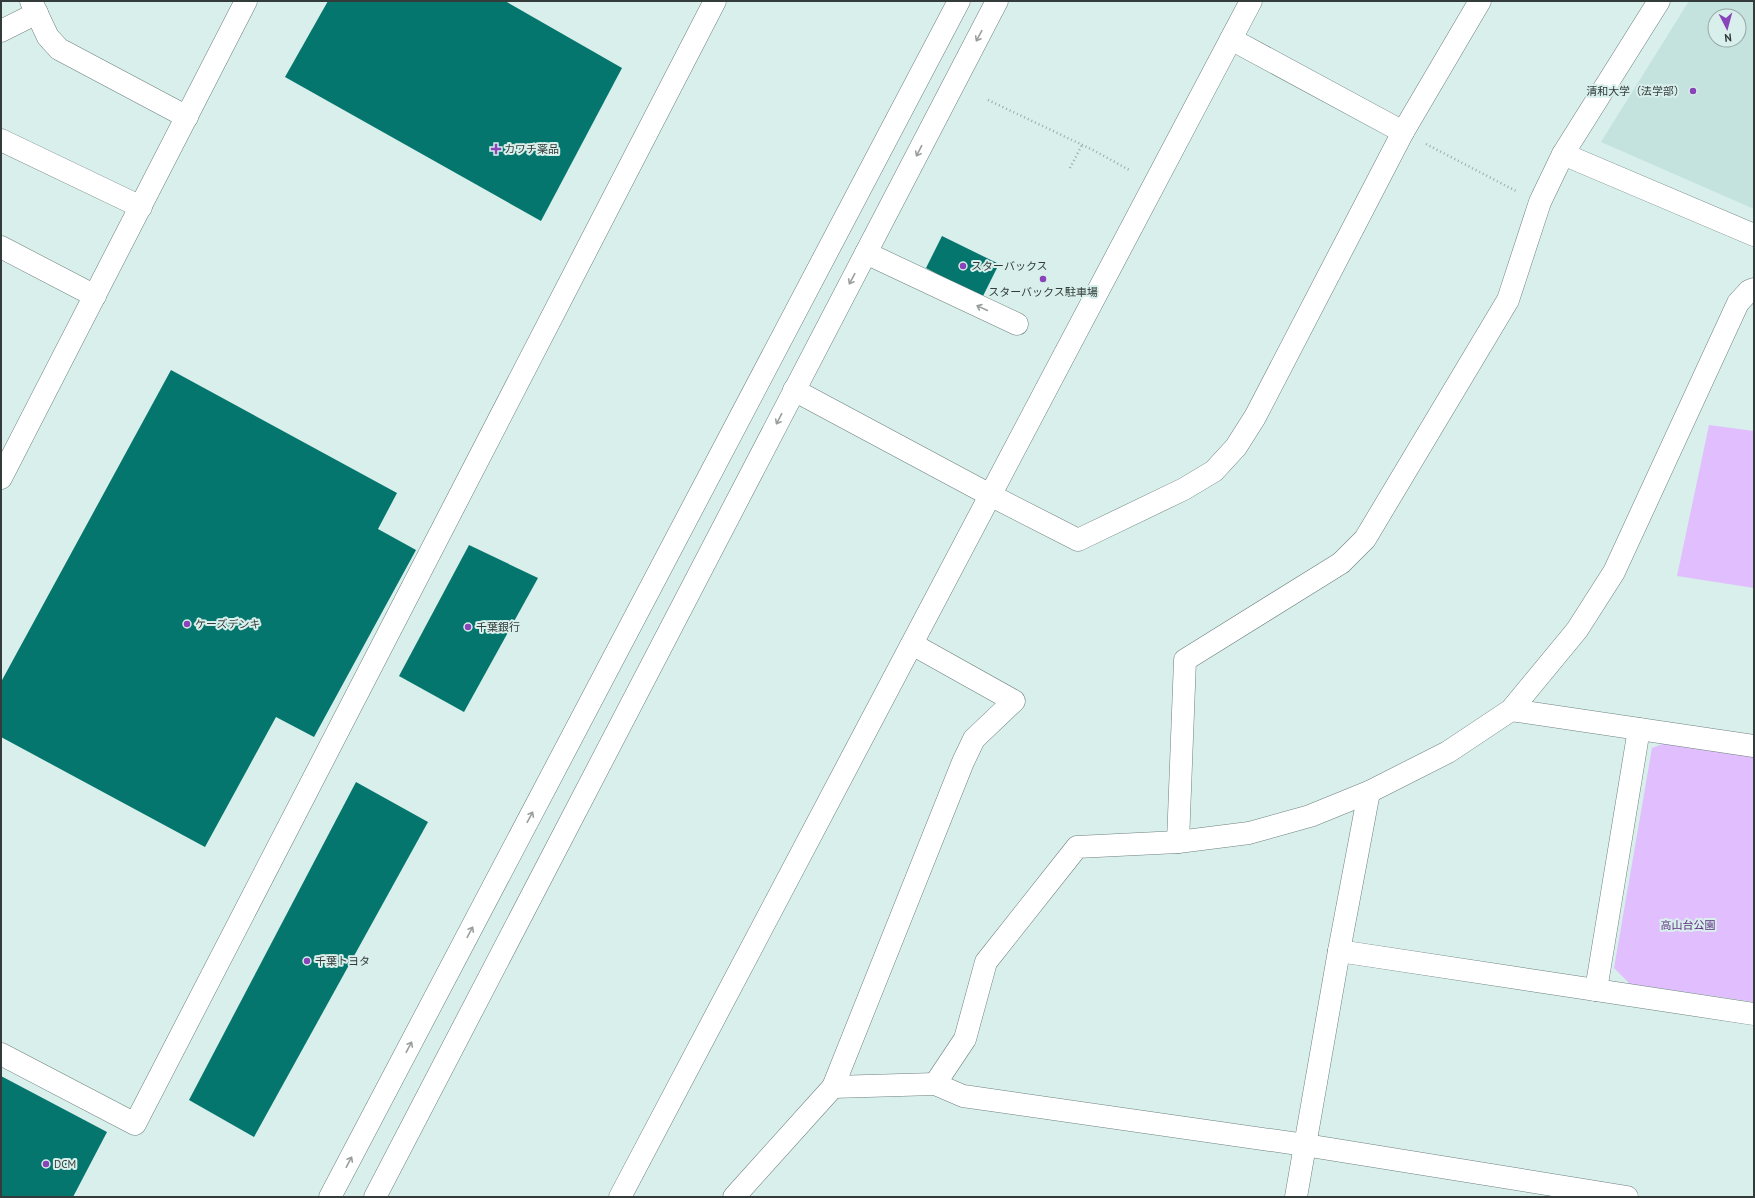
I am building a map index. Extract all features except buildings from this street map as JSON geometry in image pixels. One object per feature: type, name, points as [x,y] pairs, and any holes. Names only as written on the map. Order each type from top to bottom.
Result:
[{"type":"street","points":[[1,478],[246,1]]},
{"type":"street","points":[[1,1054],[135,1124],[715,1]]},
{"type":"street","points":[[330,1197],[959,1]]},
{"type":"street","points":[[375,1197],[997,1]]},
{"type":"street","points":[[620,1197],[1251,1]]},
{"type":"street","points":[[794,390],[990,495],[1078,540],[1184,490],[1214,471],[1236,447],[1255,417],[1403,132],[1480,1]]},
{"type":"street","points":[[1178,842],[1185,660],[1341,563],[1365,539],[1508,300],[1540,202],[1563,154],[1659,1]]},
{"type":"street","points":[[1,30],[40,9],[48,36],[59,49],[187,117]]},
{"type":"street","points":[[1231,40],[1403,132]]},
{"type":"street","points":[[1,140],[141,207]]},
{"type":"street","points":[[1563,154],[1754,235]]},
{"type":"street","points":[[1,248],[95,296]]},
{"type":"street","points":[[866,253],[1017,324]]},
{"type":"street","points":[[935,1084],[966,1039],[986,962],[1077,847],[1178,842],[1249,833],[1310,816],[1369,792],[1448,752],[1511,710],[1577,630],[1614,572],[1738,302],[1749,291],[1754,289]]},
{"type":"street","points":[[734,1197],[833,1087],[963,762],[974,739],[1014,701],[912,644]]},
{"type":"street","points":[[1511,710],[1754,746]]},
{"type":"street","points":[[1596,990],[1639,729]]},
{"type":"street","points":[[1296,1197],[1339,951],[1369,792]]},
{"type":"street","points":[[1339,951],[1754,1014]]},
{"type":"street","points":[[833,1087],[935,1084],[963,1096],[1305,1145],[1627,1197]]},
{"type":"path","points":[[988,100],[1082,145],[1155,184]]},
{"type":"path","points":[[1070,168],[1082,145]]},
{"type":"path","points":[[1441,152],[1516,190]]},
{"type":"shaded area","name":"清和大学（法学部）","points":[[1689,1],[1754,1],[1754,209],[1601,142]]},
{"type":"green space","points":[[1709,425],[1754,431],[1754,588],[1677,576]]},
{"type":"green space","name":"高山台公園","points":[[1673,740],[1754,752],[1754,1002],[1630,984],[1614,968],[1652,748]]},
{"type":"place","name":"清和大学（法学部）","points":[[1693,91]]},
{"type":"place","name":"カワチ薬品","points":[[496,149]]},
{"type":"place","name":"スターバックス","points":[[963,266]]},
{"type":"place","name":"スターバックス駐車場","points":[[1043,279]]},
{"type":"place","name":"ケーズデンキ","points":[[187,624]]},
{"type":"place","name":"千葉銀行","points":[[468,627]]},
{"type":"place","name":"千葉トヨタ","points":[[307,961]]},
{"type":"place","name":"DCM","points":[[46,1164]]}]
